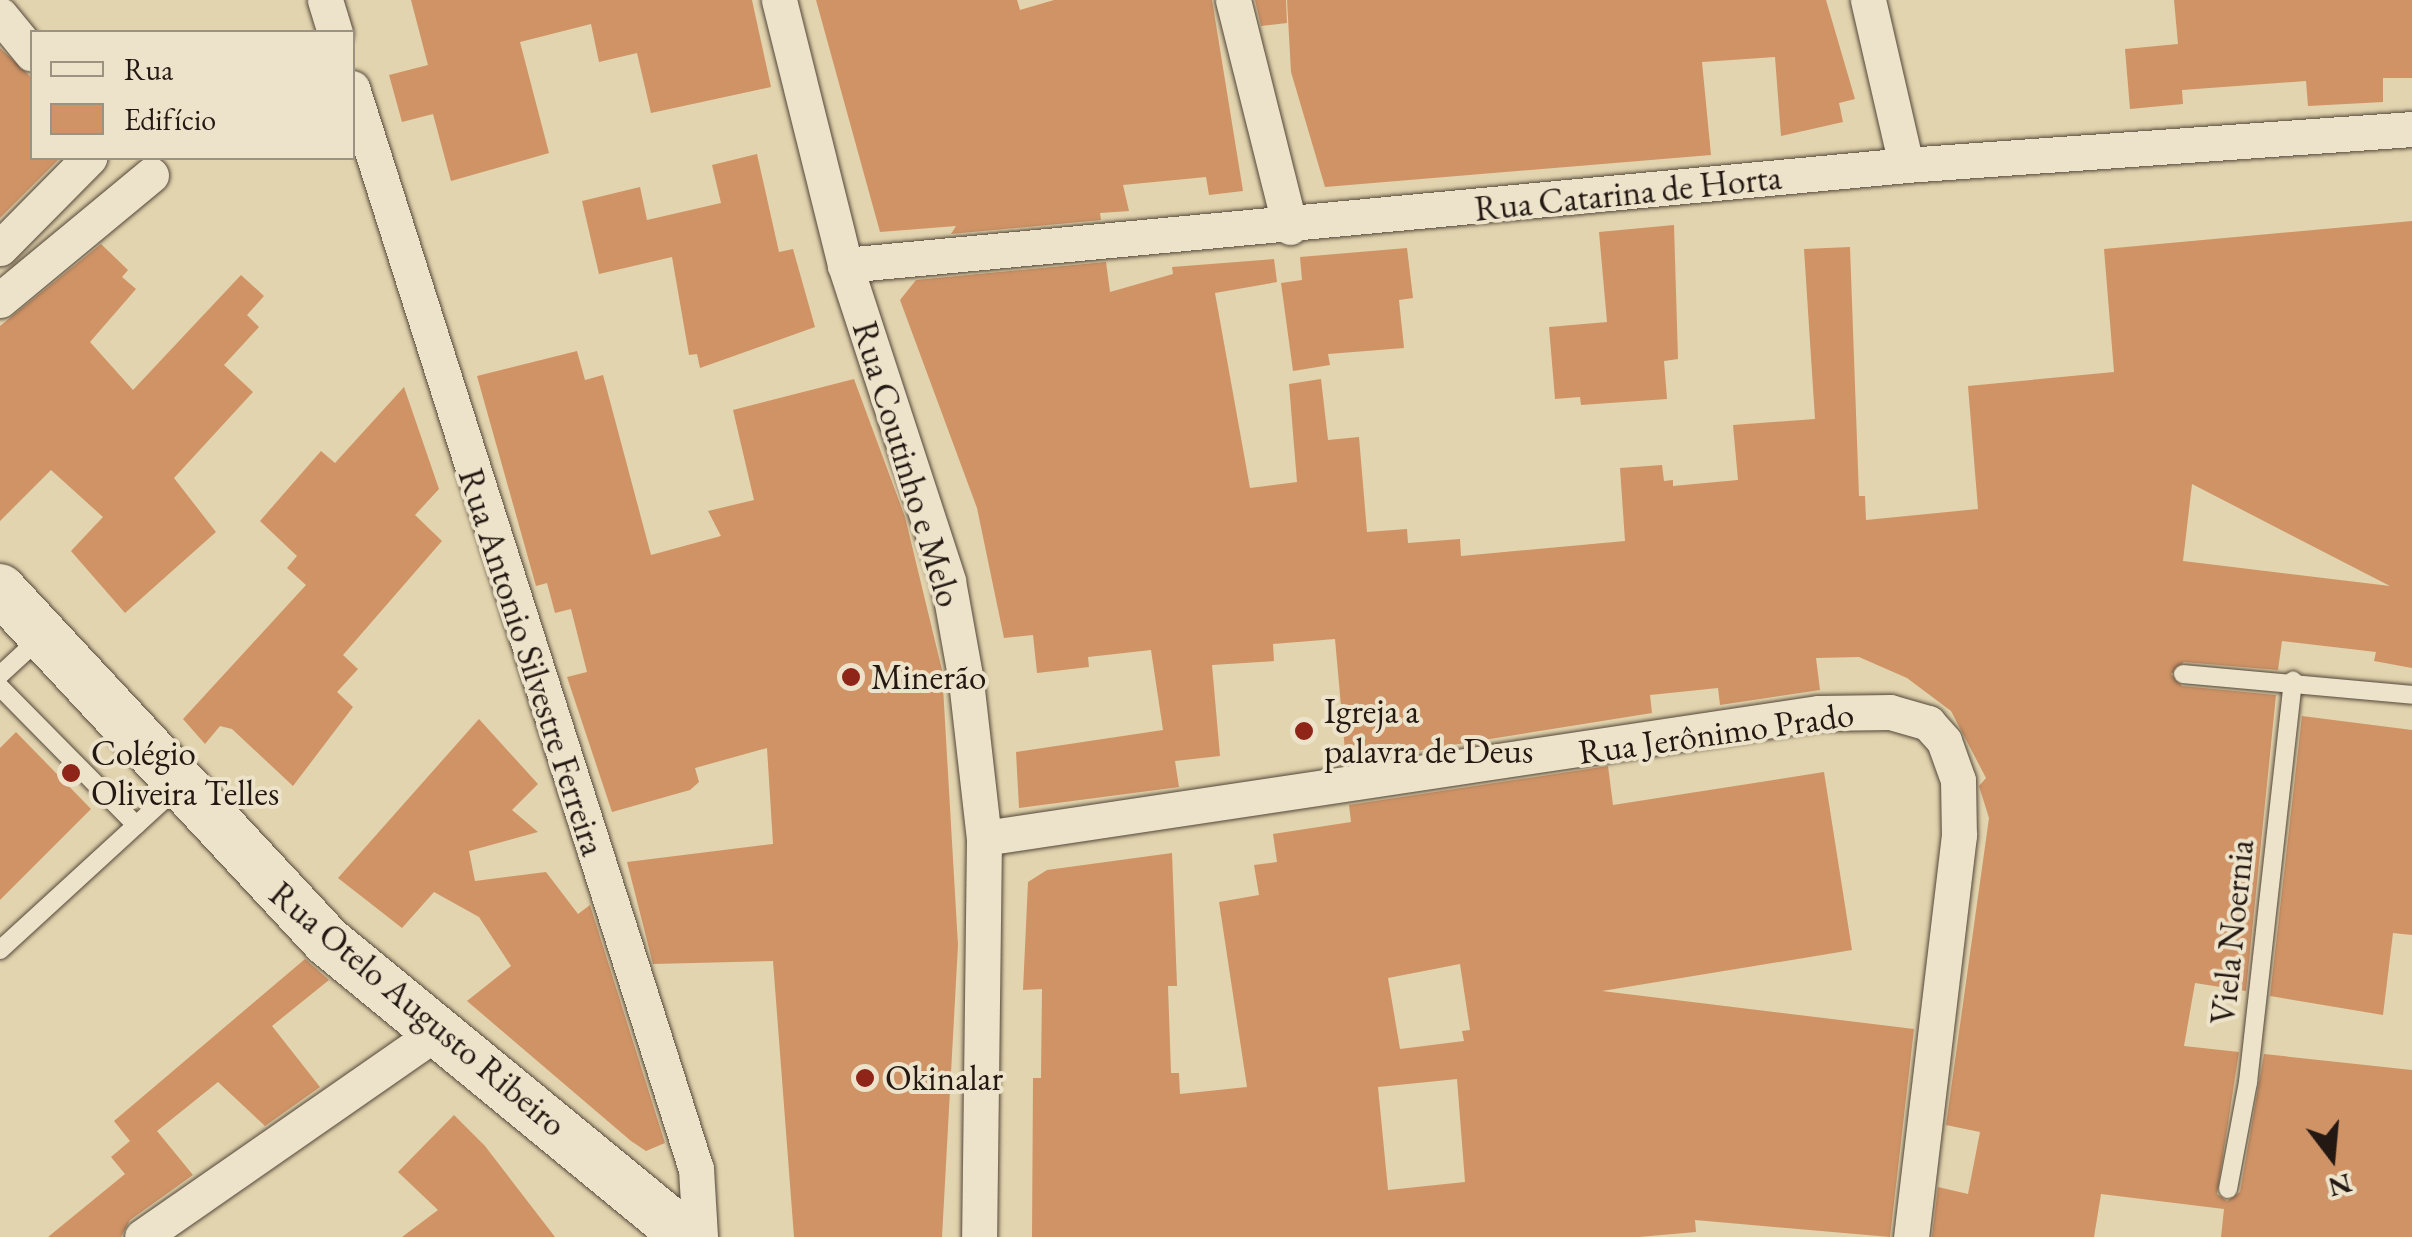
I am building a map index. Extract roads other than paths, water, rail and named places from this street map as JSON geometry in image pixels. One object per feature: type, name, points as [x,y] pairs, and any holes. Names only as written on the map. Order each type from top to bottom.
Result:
[{"type":"street","points":[[325,0],[334,30]]},
{"type":"street","name":"Rua Coutinho e Melo","points":[[779,0],[845,265],[948,581],[984,838],[980,1237]]},
{"type":"street","points":[[1232,0],[1290,227]]},
{"type":"street","points":[[1868,0],[1906,165]]},
{"type":"street","points":[[0,15],[30,52]]},
{"type":"street","name":"Rua Antonio Silvestre Ferreira","points":[[355,97],[696,1169],[700,1237]]},
{"type":"street","name":"Rua Catarina de Horta","points":[[845,265],[1290,227],[1906,165],[2412,129]]},
{"type":"street","points":[[0,248],[87,160]]},
{"type":"street","points":[[0,300],[150,175]]},
{"type":"street","name":"Rua Otelo Augusto Ribeiro","points":[[0,590],[327,941],[687,1237]]},
{"type":"street","name":"Rua Jerônimo Prado","points":[[984,838],[1818,713],[1890,712],[1928,723],[1944,741],[1958,780],[1959,835],[1911,1237]]},
{"type":"street","points":[[142,1237],[437,1032]]},
{"type":"lane","points":[[0,674],[42,636]]},
{"type":"lane","points":[[2182,674],[2412,694]]},
{"type":"lane","name":"Viela Noernia","points":[[2228,1189],[2248,1082],[2294,681]]},
{"type":"lane","points":[[0,687],[136,825]]},
{"type":"lane","points":[[0,950],[179,786]]},
{"type":"place","name":"Minerão","points":[[851,677]]},
{"type":"place","name":"Igreja a palavra de Deus","points":[[1304,731]]},
{"type":"place","name":"Colégio Oliveira Telles","points":[[71,773]]},
{"type":"place","name":"Okinalar","points":[[865,1078]]}]
